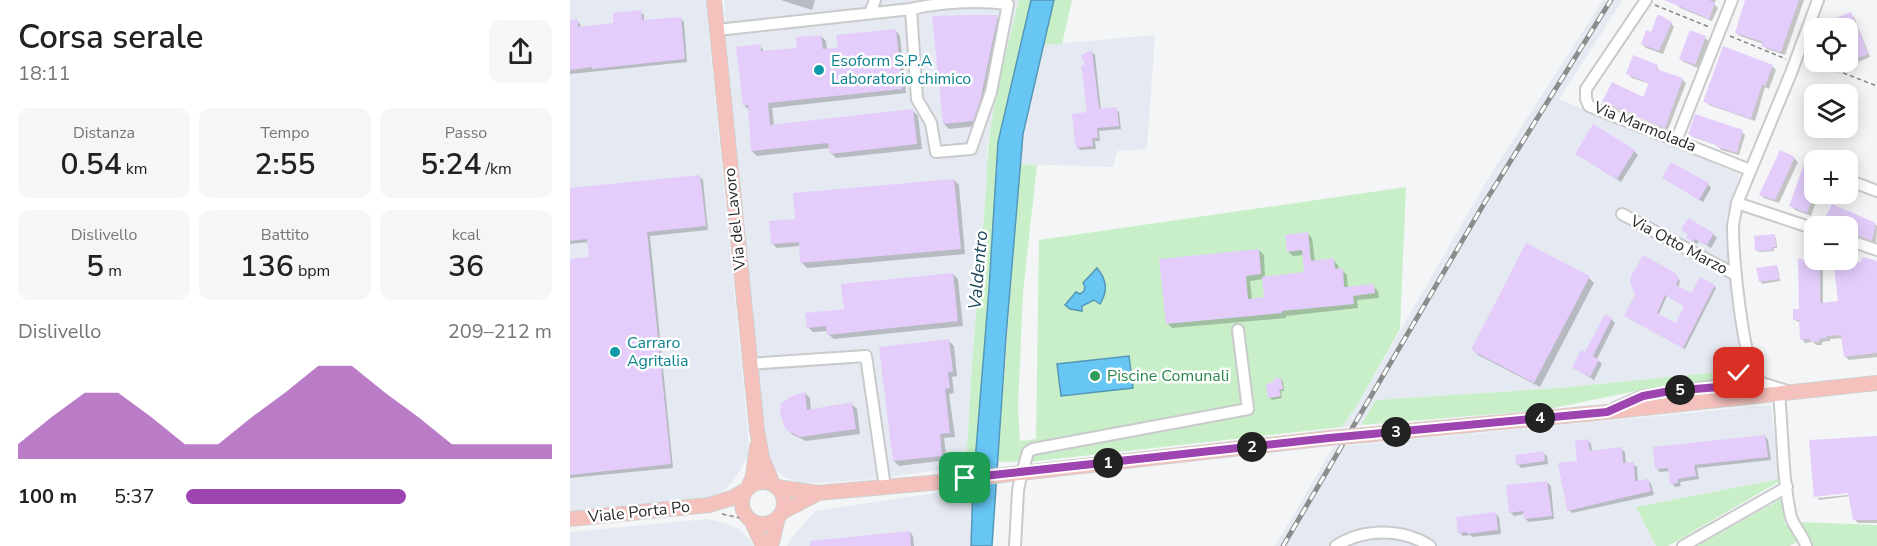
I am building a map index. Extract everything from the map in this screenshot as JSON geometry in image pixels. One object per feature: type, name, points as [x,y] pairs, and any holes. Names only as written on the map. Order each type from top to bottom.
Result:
[{"type":"main road","name":"Via del Lavoro","points":[[714,0],[758,438]]},
{"type":"main road","name":"Viale Porta Po","points":[[714,509],[755,483],[761,482],[818,494],[1329,438],[1607,412],[1877,383]]},
{"type":"main road","points":[[758,438],[764,464],[784,501],[771,546]]},
{"type":"main road","points":[[758,438],[753,476],[742,501],[744,512],[763,546]]},
{"type":"main road","name":"Viale Porta Po","points":[[570,519],[731,509],[750,521],[762,524],[774,521],[780,514],[818,494]]},
{"type":"street","points":[[870,14],[875,0]]},
{"type":"street","points":[[884,12],[896,0]]},
{"type":"street","name":"Via Marmolada","points":[[1646,0],[1586,89],[1589,106],[1750,170]]},
{"type":"street","points":[[1676,141],[1732,0]]},
{"type":"street","points":[[1733,398],[1750,381],[1750,367],[1736,275],[1733,225],[1737,203],[1818,0]]},
{"type":"street","points":[[717,30],[911,9],[942,1],[990,1],[1008,4],[991,92],[971,149],[936,152],[931,123],[917,99],[911,9]]},
{"type":"street","points":[[1858,184],[1877,191]]},
{"type":"street","points":[[1737,203],[1804,225]]},
{"type":"street","name":"Via Otto Marzo","points":[[1622,214],[1736,275]]},
{"type":"street","points":[[1858,243],[1877,250]]},
{"type":"street","points":[[1016,546],[1018,491],[1028,452],[1033,449],[1248,409],[1238,330]]},
{"type":"street","points":[[1607,412],[1643,396],[1719,387],[1739,373],[1743,366],[1745,345]]},
{"type":"street","points":[[750,364],[866,356],[885,487]]},
{"type":"street","points":[[1750,367],[1759,382],[1785,393],[1787,487],[1792,519],[1806,546]]},
{"type":"street","points":[[1683,546],[1787,487]]},
{"type":"street","points":[[1335,546],[1362,534],[1387,532],[1407,534],[1430,546]]},
{"type":"path","points":[[1841,72],[1877,86]]},
{"type":"path","points":[[714,509],[750,521]]},
{"type":"shaded area","points":[[570,0],[707,0],[748,431],[748,457],[725,490],[705,502],[570,514]]},
{"type":"shaded area","points":[[724,0],[1019,0],[987,148],[987,178],[966,466],[876,479],[804,484],[783,477],[775,468],[765,430],[756,348]]},
{"type":"shaded area","points":[[1603,0],[1623,0],[1559,99],[1740,174],[1726,217],[1740,341],[1729,371],[1559,388],[1376,400],[1361,425],[1342,427],[1359,402],[1489,177]]},
{"type":"shaded area","points":[[1155,35],[1147,149],[1117,151],[1113,167],[1020,164],[1023,134],[1043,45]]},
{"type":"shaded area","points":[[1771,405],[1779,479],[1636,507],[1656,546],[1275,546],[1333,447]]},
{"type":"shaded area","points":[[973,487],[971,546],[787,546],[815,511]]},
{"type":"shaded area","points":[[707,519],[740,529],[753,546],[570,546],[570,532]]},
{"type":"green space","points":[[1019,0],[1031,0],[998,142],[975,464],[966,466],[990,133],[993,110]]},
{"type":"green space","points":[[1054,0],[1072,0],[1062,44],[1043,45]]},
{"type":"green space","points":[[1020,164],[1037,165],[1023,292],[1018,408],[1020,441],[1036,439],[1039,240],[1406,187],[1400,329],[1359,402],[1342,427],[1037,461],[998,462]]},
{"type":"green space","points":[[1729,371],[1730,374],[1722,380],[1650,388],[1544,410],[1361,425],[1376,400],[1559,388]]},
{"type":"green space","points":[[1779,479],[1780,481],[1668,546],[1656,546],[1636,507]]},
{"type":"green space","points":[[1783,498],[1785,524],[1793,530],[1799,541],[1789,546],[1697,546]]},
{"type":"green space","points":[[1798,522],[1877,525],[1877,546],[1811,546],[1804,528]]},
{"type":"water","points":[[1031,0],[1054,0],[1023,134],[992,546],[971,546],[973,487],[998,142]]},
{"type":"water","points":[[1097,268],[1103,277],[1105,286],[1100,304],[1094,300],[1082,306],[1082,311],[1070,309],[1065,305],[1076,292],[1080,294],[1084,291],[1083,283]]},
{"type":"water","name":"Piscine Comunali","points":[[1129,356],[1133,388],[1061,396],[1057,364]]},
{"type":"building","points":[[1664,0],[1709,0],[1715,3],[1709,19]]},
{"type":"building","points":[[1745,0],[1799,0],[1781,52],[1761,46],[1763,42],[1735,33]]},
{"type":"building","points":[[641,10],[642,20],[681,17],[685,59],[570,70],[570,20],[578,19],[578,27],[613,23],[613,13]]},
{"type":"building","points":[[1851,12],[1853,18],[1836,18]]},
{"type":"building","points":[[1658,14],[1672,22],[1659,51],[1641,44],[1646,30],[1651,32]]},
{"type":"building","points":[[998,15],[980,101],[973,121],[943,124],[932,16]]},
{"type":"building","name":"Esoform S.P.A Laboratorio chimico","points":[[896,29],[902,89],[768,103],[770,125],[913,109],[917,144],[830,154],[828,143],[751,151],[748,105],[743,106],[736,47],[761,44],[761,51],[797,48],[796,37],[821,35],[823,49],[838,48],[836,35]]},
{"type":"building","points":[[1858,29],[1868,54],[1858,58]]},
{"type":"building","points":[[1690,30],[1706,36],[1695,65],[1679,59]]},
{"type":"building","points":[[1723,46],[1773,65],[1765,86],[1762,85],[1751,119],[1703,102]]},
{"type":"building","points":[[1092,50],[1099,109],[1117,107],[1119,126],[1097,128],[1098,138],[1092,138],[1093,146],[1076,148],[1072,114],[1087,112],[1081,66],[1085,65],[1081,55]]},
{"type":"building","points":[[1633,55],[1658,65],[1656,69],[1683,78],[1665,128],[1602,102],[1612,82],[1643,97],[1649,83],[1626,74]]},
{"type":"building","points":[[1695,114],[1743,130],[1737,153],[1688,135]]},
{"type":"building","points":[[1593,124],[1635,150],[1617,179],[1575,154]]},
{"type":"building","points":[[1780,150],[1795,157],[1775,200],[1759,195]]},
{"type":"building","points":[[1671,162],[1709,183],[1699,200],[1662,178]]},
{"type":"building","points":[[1804,164],[1804,204],[1810,204],[1807,213],[1789,206]]},
{"type":"building","name":"Carraro Agritalia","points":[[700,175],[706,226],[647,232],[671,464],[570,475],[570,259],[589,257],[587,239],[570,241],[570,188]]},
{"type":"building","points":[[954,179],[961,249],[800,263],[799,242],[771,244],[769,221],[795,219],[793,193]]},
{"type":"building","points":[[1832,204],[1876,223],[1872,241],[1858,236],[1858,216],[1826,216]]},
{"type":"building","points":[[1688,218],[1714,233],[1707,245],[1695,239],[1693,242],[1686,238],[1688,234],[1681,230]]},
{"type":"building","points":[[1308,232],[1311,261],[1334,258],[1335,269],[1343,268],[1344,287],[1374,284],[1375,293],[1353,296],[1354,304],[1166,324],[1159,259],[1259,249],[1261,274],[1246,276],[1248,299],[1264,297],[1262,277],[1304,272],[1302,250],[1287,252],[1285,235]]},
{"type":"building","points":[[1775,234],[1776,247],[1772,247],[1773,250],[1755,251],[1754,236]]},
{"type":"building","points":[[1526,243],[1590,276],[1534,383],[1471,350]]},
{"type":"building","points":[[1643,255],[1674,272],[1679,278],[1676,285],[1691,293],[1700,277],[1715,285],[1683,348],[1624,316],[1635,295],[1630,282]],"holes":[[[1665,295],[1684,306],[1676,323],[1657,313]]]},
{"type":"building","points":[[1863,257],[1877,261],[1877,353],[1844,357],[1841,335],[1827,336],[1819,339],[1819,342],[1811,342],[1810,339],[1800,340],[1799,320],[1793,320],[1793,309],[1799,309],[1798,259],[1804,259],[1804,270],[1820,270],[1820,303],[1838,301],[1834,270],[1858,270],[1858,262]]},
{"type":"building","points":[[1777,265],[1779,279],[1759,282],[1756,268]]},
{"type":"building","points":[[953,273],[958,321],[827,335],[826,326],[807,328],[805,313],[844,309],[841,284]]},
{"type":"building","points":[[1605,314],[1612,318],[1593,356],[1599,360],[1590,377],[1572,368],[1581,350],[1585,352]]},
{"type":"building","points":[[949,339],[953,372],[948,372],[950,388],[945,389],[950,433],[940,434],[942,456],[893,461],[879,347]]},
{"type":"building","points":[[1281,378],[1283,389],[1279,390],[1281,396],[1268,398],[1266,384],[1274,382],[1273,379]]},
{"type":"building","points":[[805,392],[807,410],[852,402],[856,429],[800,437],[786,430],[780,414],[781,403],[794,395]]},
{"type":"building","points":[[1765,435],[1768,457],[1694,465],[1696,476],[1678,479],[1678,483],[1670,484],[1668,468],[1655,469],[1653,447]]},
{"type":"building","points":[[1877,436],[1877,520],[1853,520],[1848,493],[1814,497],[1809,440]]},
{"type":"building","points":[[1588,439],[1590,451],[1622,447],[1623,463],[1634,462],[1635,481],[1648,479],[1651,491],[1567,511],[1558,463],[1577,461],[1575,441]]},
{"type":"building","points":[[1544,451],[1545,461],[1516,465],[1515,455]]},
{"type":"building","points":[[1547,481],[1552,516],[1524,519],[1523,511],[1509,513],[1506,485]]},
{"type":"building","points":[[1496,512],[1498,530],[1458,533],[1456,517]]},
{"type":"building","points":[[910,531],[911,546],[810,546],[810,541]]},
{"type":"railway","points":[[1283,546],[1485,202],[1611,0]]},
{"type":"place","name":"Esoform S.P.A Laboratorio chimico","points":[[819,70]]},
{"type":"place","name":"Carraro Agritalia","points":[[615,352]]},
{"type":"place","name":"Piscine Comunali","points":[[1095,376]]},
{"type":"route","points":[[965,478],[1329,438],[1607,412],[1643,396],[1719,387],[1734,379],[1739,373]]},
{"type":"water label","name":"Valdentro","points":[[978,270]]}]
